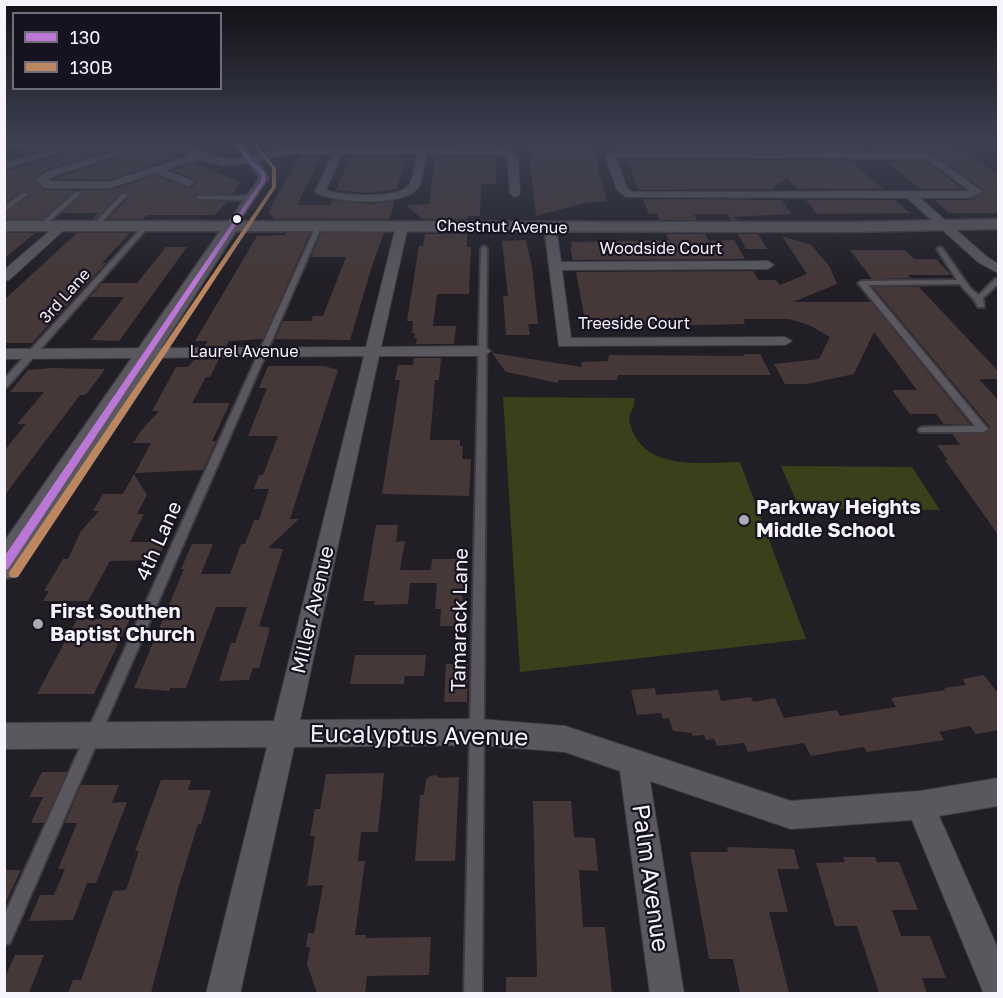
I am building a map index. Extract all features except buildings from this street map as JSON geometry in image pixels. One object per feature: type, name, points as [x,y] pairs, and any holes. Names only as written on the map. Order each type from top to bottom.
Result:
[{"type":"main road","name":"Chestnut Avenue","points":[[4,226],[550,227],[999,224]]},
{"type":"main road","points":[[4,567],[232,225]]},
{"type":"street","points":[[232,225],[258,189]]},
{"type":"street","points":[[321,189],[320,191],[324,195],[339,197],[400,195],[410,189]]},
{"type":"street","points":[[515,189],[515,194]]},
{"type":"street","points":[[622,189],[630,195],[968,195],[978,192],[973,189]]},
{"type":"street","points":[[910,195],[982,259],[999,268]]},
{"type":"street","points":[[4,277],[62,226]]},
{"type":"street","name":"Miller Avenue","points":[[222,993],[402,226]]},
{"type":"street","name":"Treeside Court","points":[[550,227],[564,343],[785,341]]},
{"type":"street","name":"Woodside Court","points":[[554,266],[768,265]]},
{"type":"street","name":"Laurel Avenue","points":[[4,354],[483,351]]},
{"type":"street","name":"Eucalyptus Avenue","points":[[4,736],[478,732],[565,739],[791,815],[920,806],[999,792]]},
{"type":"street","name":"Palm Avenue","points":[[633,763],[667,993]]},
{"type":"street","points":[[920,806],[999,987]]},
{"type":"lane","points":[[41,226],[78,193]]},
{"type":"lane","points":[[4,210],[25,194]]},
{"type":"lane","points":[[95,226],[124,195]]},
{"type":"lane","points":[[199,197],[251,198]]},
{"type":"lane","name":"4th Lane","points":[[4,937],[319,225]]},
{"type":"lane","name":"3rd Lane","points":[[4,385],[146,226]]},
{"type":"lane","name":"Tamarack Lane","points":[[473,993],[484,248]]},
{"type":"lane","points":[[940,249],[968,291],[980,302],[999,281]]},
{"type":"lane","points":[[923,430],[983,429],[862,283],[963,282]]},
{"type":"green space","points":[[503,397],[634,398],[630,424],[637,440],[648,451],[661,458],[676,461],[740,462],[806,639],[520,672]]},
{"type":"green space","points":[[781,466],[912,467],[940,510],[800,509]]},
{"type":"transit line","name":"130","points":[[4,566],[258,189]]},
{"type":"transit line","name":"130B","points":[[14,574],[273,189]]},
{"type":"place","name":"Parkway Heights Middle School","points":[[744,520]]},
{"type":"place","name":"First Southen Baptist Church","points":[[38,624]]}]
